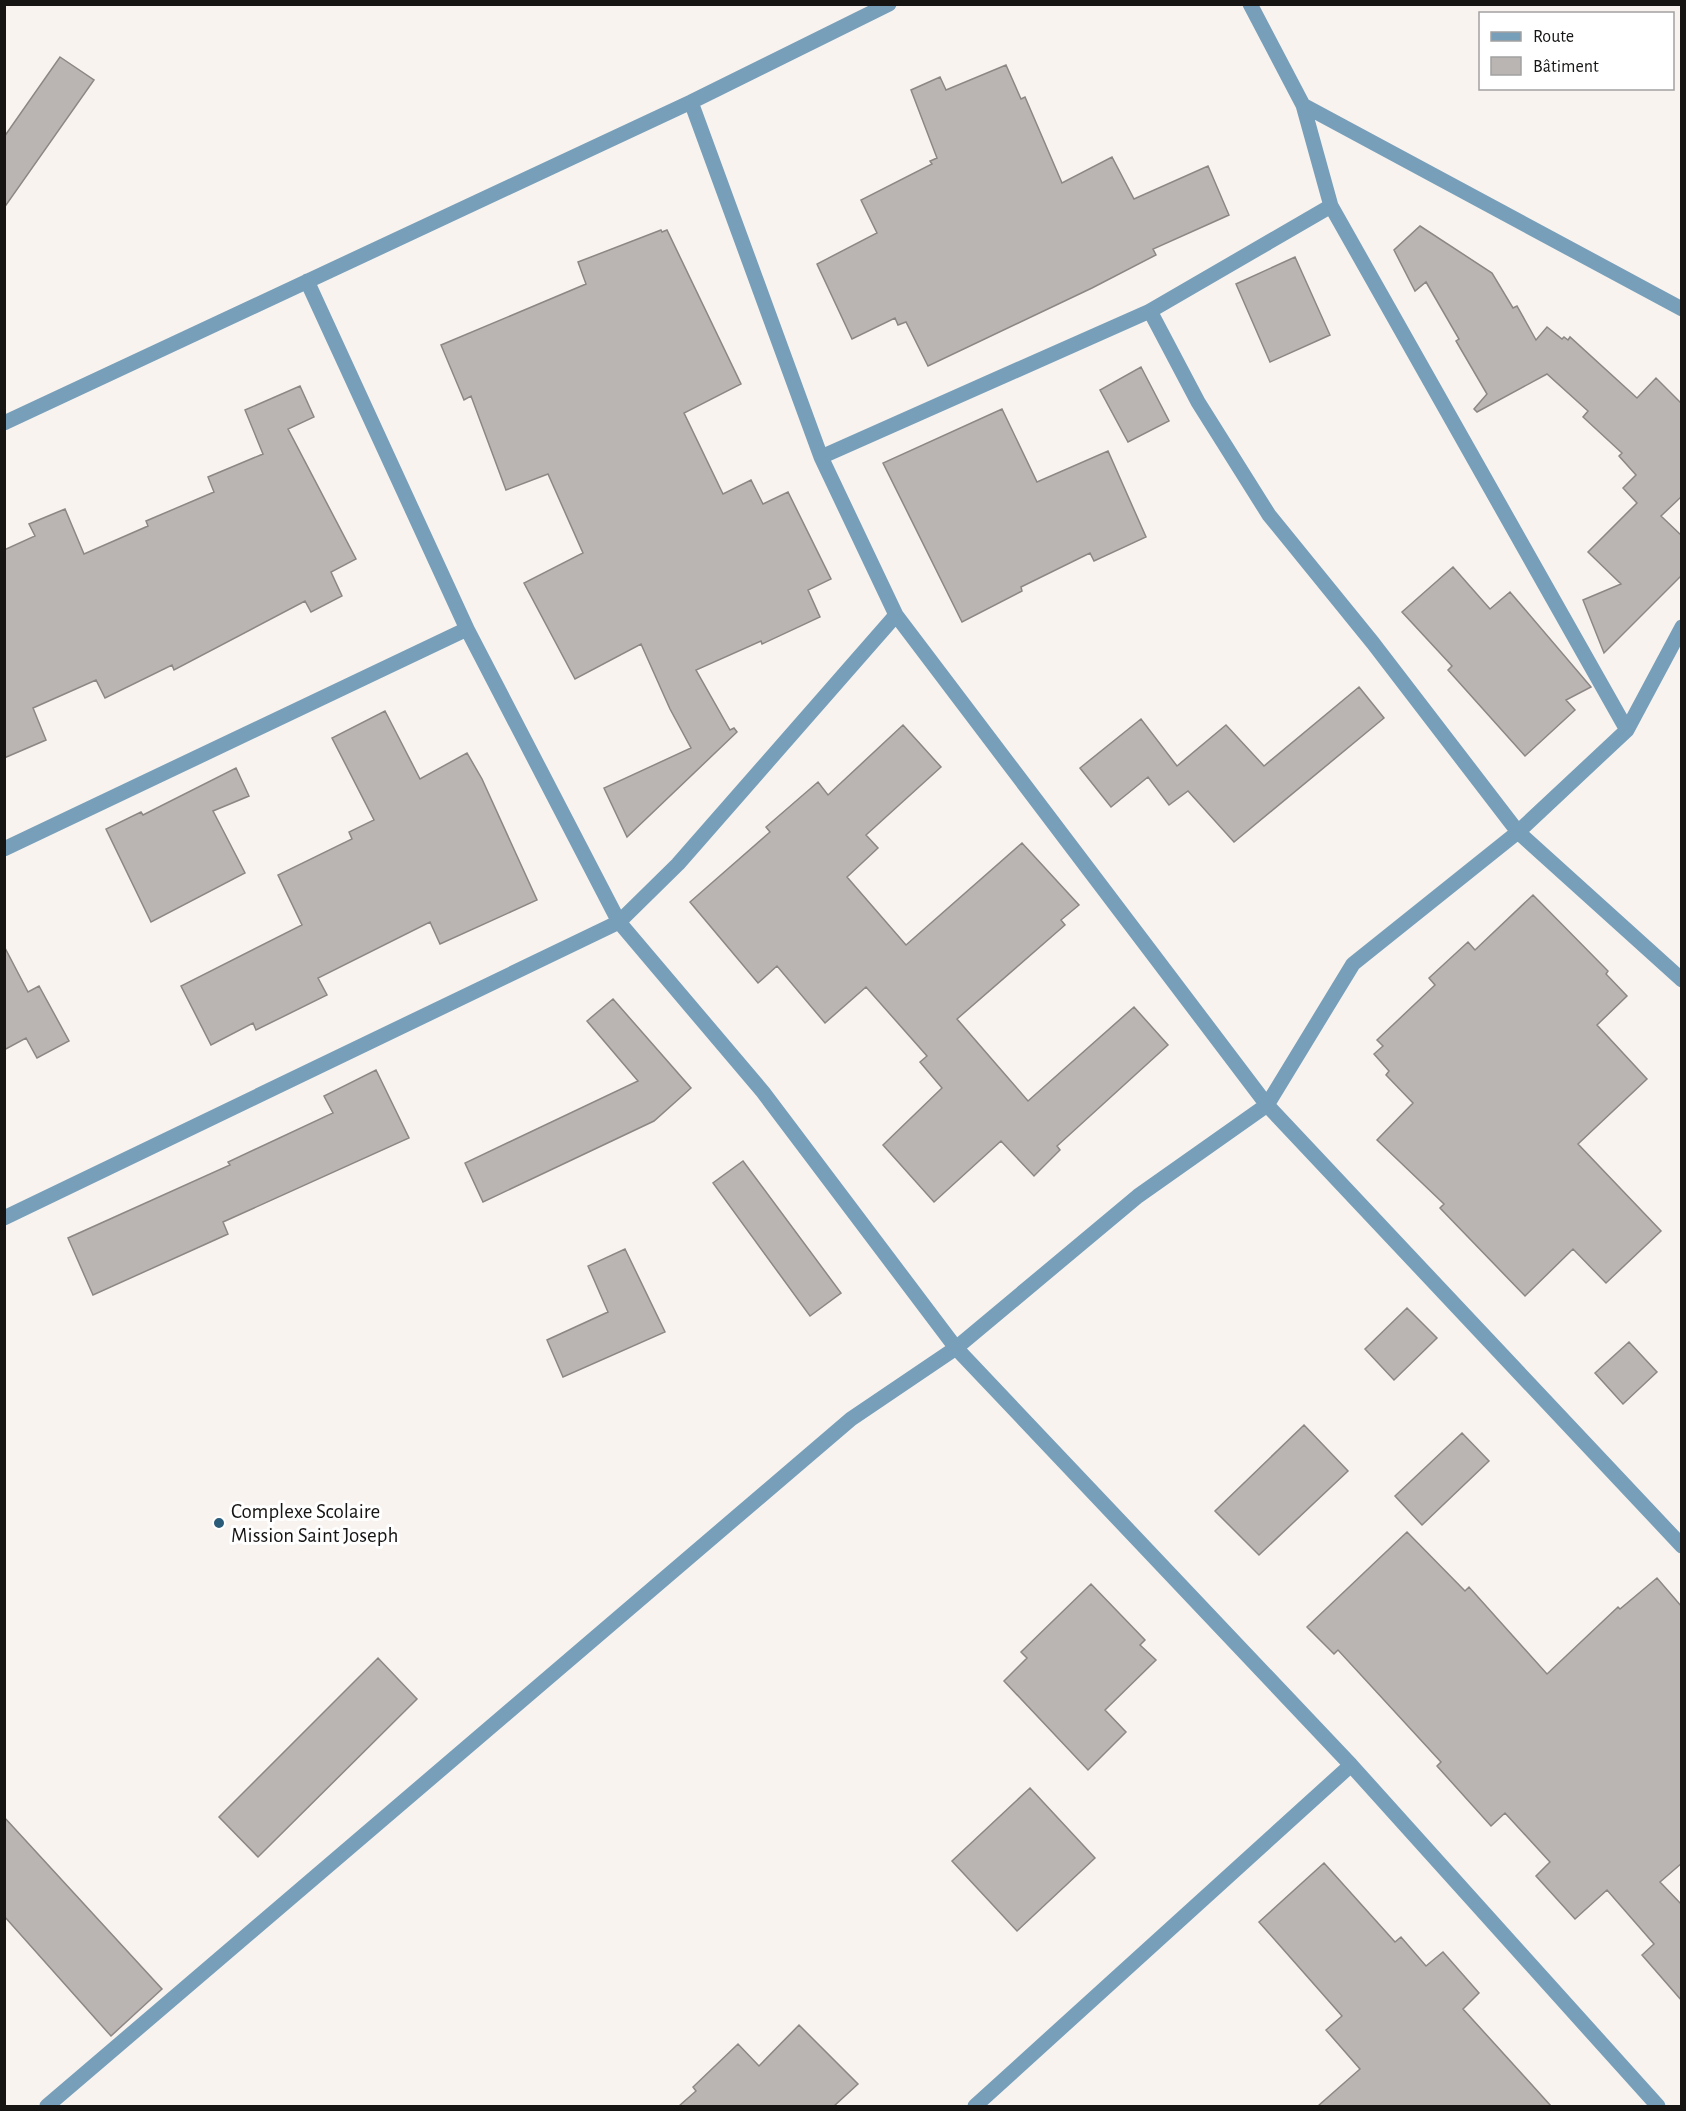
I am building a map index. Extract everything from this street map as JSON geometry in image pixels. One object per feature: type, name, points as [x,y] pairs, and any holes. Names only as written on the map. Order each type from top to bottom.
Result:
[{"type":"street","points":[[4,423],[692,102],[889,4]]},
{"type":"street","points":[[1250,4],[1303,105],[1331,206],[1627,730]]},
{"type":"street","points":[[692,102],[820,457],[896,615],[1268,1105],[1682,1546]]},
{"type":"street","points":[[1303,105],[1682,309]]},
{"type":"street","points":[[820,457],[1150,310],[1331,206]]},
{"type":"street","points":[[307,281],[467,629],[619,922],[763,1092],[956,1348],[1351,1765],[1658,2106]]},
{"type":"street","points":[[1150,310],[1198,402],[1269,515],[1373,643],[1518,832],[1682,980]]},
{"type":"street","points":[[4,1218],[619,922],[678,864],[896,615]]},
{"type":"street","points":[[47,2106],[851,1419],[956,1348],[1138,1196],[1268,1105],[1353,964],[1518,832],[1627,730],[1682,627]]},
{"type":"street","points":[[4,849],[467,629]]},
{"type":"street","points":[[975,2106],[1351,1765]]},
{"type":"building","points":[[60,57],[94,80],[4,208],[4,137]]},
{"type":"building","points":[[1006,65],[1021,99],[1025,97],[1062,183],[1112,157],[1134,199],[1208,166],[1229,215],[1153,249],[1156,255],[1092,288],[928,366],[906,322],[898,325],[895,318],[852,339],[817,264],[877,233],[861,200],[932,164],[930,161],[937,158],[911,90],[940,77],[946,90]]},
{"type":"building","points":[[1420,226],[1492,273],[1513,308],[1517,306],[1536,340],[1547,327],[1562,339],[1564,337],[1568,340],[1570,337],[1637,398],[1656,378],[1682,404],[1682,496],[1661,516],[1682,536],[1682,575],[1604,653],[1583,600],[1621,584],[1588,552],[1637,503],[1623,488],[1636,475],[1619,456],[1622,453],[1583,417],[1588,411],[1547,374],[1477,412],[1474,409],[1487,394],[1456,341],[1459,339],[1426,282],[1415,291],[1394,250]]},
{"type":"building","points":[[661,230],[662,232],[667,230],[741,384],[684,413],[723,494],[751,480],[763,504],[788,492],[831,579],[808,590],[820,617],[762,644],[761,641],[696,670],[730,730],[734,728],[737,732],[627,837],[604,788],[691,748],[670,709],[641,644],[575,679],[524,583],[583,553],[548,474],[506,490],[471,396],[464,400],[441,345],[586,284],[578,262]]},
{"type":"building","points":[[1295,257],[1330,335],[1270,362],[1236,284]]},
{"type":"building","points":[[1141,367],[1169,421],[1128,442],[1100,390]]},
{"type":"building","points":[[300,386],[314,417],[288,429],[356,559],[331,572],[342,596],[311,612],[305,601],[174,670],[172,665],[105,698],[96,680],[33,708],[46,740],[4,758],[4,550],[35,536],[29,524],[65,509],[84,554],[148,526],[146,521],[214,492],[208,477],[263,454],[245,410]]},
{"type":"building","points":[[1002,409],[1037,482],[1108,451],[1146,537],[1094,561],[1090,553],[1021,587],[1022,591],[962,622],[883,463]]},
{"type":"building","points":[[1453,567],[1490,609],[1510,592],[1591,687],[1566,700],[1575,710],[1525,756],[1448,670],[1452,666],[1402,612]]},
{"type":"building","points":[[1359,687],[1384,718],[1234,842],[1188,791],[1169,805],[1148,777],[1111,807],[1080,768],[1141,719],[1177,766],[1226,725],[1264,766]]},
{"type":"building","points":[[385,711],[420,779],[467,753],[482,779],[537,900],[440,944],[430,922],[318,978],[327,995],[256,1030],[253,1023],[211,1045],[181,986],[302,925],[278,875],[352,839],[349,832],[374,820],[332,738]]},
{"type":"building","points":[[903,725],[941,767],[866,835],[878,848],[847,877],[906,945],[1022,843],[1079,905],[1061,920],[1065,925],[957,1019],[1028,1101],[1134,1007],[1168,1045],[1057,1146],[1060,1150],[1034,1176],[1001,1141],[934,1202],[883,1145],[942,1088],[920,1062],[927,1056],[866,987],[825,1023],[777,966],[758,983],[690,902],[770,832],[766,827],[818,782],[828,795]]},
{"type":"building","points":[[236,768],[249,796],[213,811],[245,873],[151,922],[106,829],[141,812],[143,815]]},
{"type":"building","points":[[1533,895],[1608,971],[1606,974],[1627,996],[1597,1025],[1647,1079],[1578,1144],[1661,1231],[1606,1283],[1573,1249],[1525,1296],[1440,1208],[1444,1204],[1377,1140],[1413,1103],[1386,1075],[1389,1071],[1374,1054],[1383,1046],[1377,1040],[1435,985],[1429,978],[1468,942],[1475,950]]},
{"type":"building","points":[[4,946],[28,992],[39,986],[69,1041],[37,1058],[26,1038],[4,1050]]},
{"type":"building","points":[[613,999],[691,1088],[654,1121],[483,1202],[465,1163],[638,1081],[587,1021]]},
{"type":"building","points":[[376,1070],[409,1138],[223,1222],[228,1234],[93,1295],[68,1238],[230,1165],[228,1162],[333,1113],[324,1096]]},
{"type":"building","points":[[743,1161],[841,1293],[810,1316],[713,1183]]},
{"type":"building","points":[[625,1249],[665,1332],[563,1377],[547,1340],[608,1312],[588,1266]]},
{"type":"building","points":[[1407,1308],[1437,1338],[1394,1380],[1365,1349]]},
{"type":"building","points":[[1629,1342],[1657,1372],[1623,1404],[1595,1373]]},
{"type":"building","points":[[1304,1425],[1348,1471],[1259,1555],[1215,1511]]},
{"type":"building","points":[[1462,1433],[1489,1461],[1422,1525],[1395,1496]]},
{"type":"building","points":[[1407,1532],[1465,1591],[1469,1587],[1547,1674],[1618,1607],[1620,1609],[1657,1578],[1682,1607],[1682,1863],[1660,1882],[1682,1905],[1682,2001],[1642,1955],[1654,1944],[1607,1890],[1575,1919],[1536,1876],[1550,1862],[1505,1813],[1491,1826],[1437,1766],[1441,1762],[1338,1650],[1334,1654],[1307,1627]]},
{"type":"building","points":[[1091,1584],[1145,1640],[1140,1645],[1156,1660],[1105,1710],[1126,1732],[1088,1770],[1004,1681],[1027,1658],[1021,1652]]},
{"type":"building","points":[[378,1658],[417,1699],[258,1857],[219,1817]]},
{"type":"building","points":[[1030,1788],[1095,1858],[1017,1931],[952,1861]]},
{"type":"building","points":[[4,1817],[162,1989],[111,2036],[4,1916]]},
{"type":"building","points":[[1324,1863],[1395,1942],[1401,1937],[1426,1966],[1443,1952],[1479,1993],[1463,2009],[1551,2106],[1318,2106],[1360,2069],[1326,2030],[1342,2016],[1259,1922]]},
{"type":"building","points":[[799,2025],[858,2084],[834,2106],[679,2106],[696,2091],[693,2087],[738,2044],[759,2066]]},
{"type":"place","name":"Complexe Scolaire Mission Saint Joseph","points":[[219,1523]]}]
